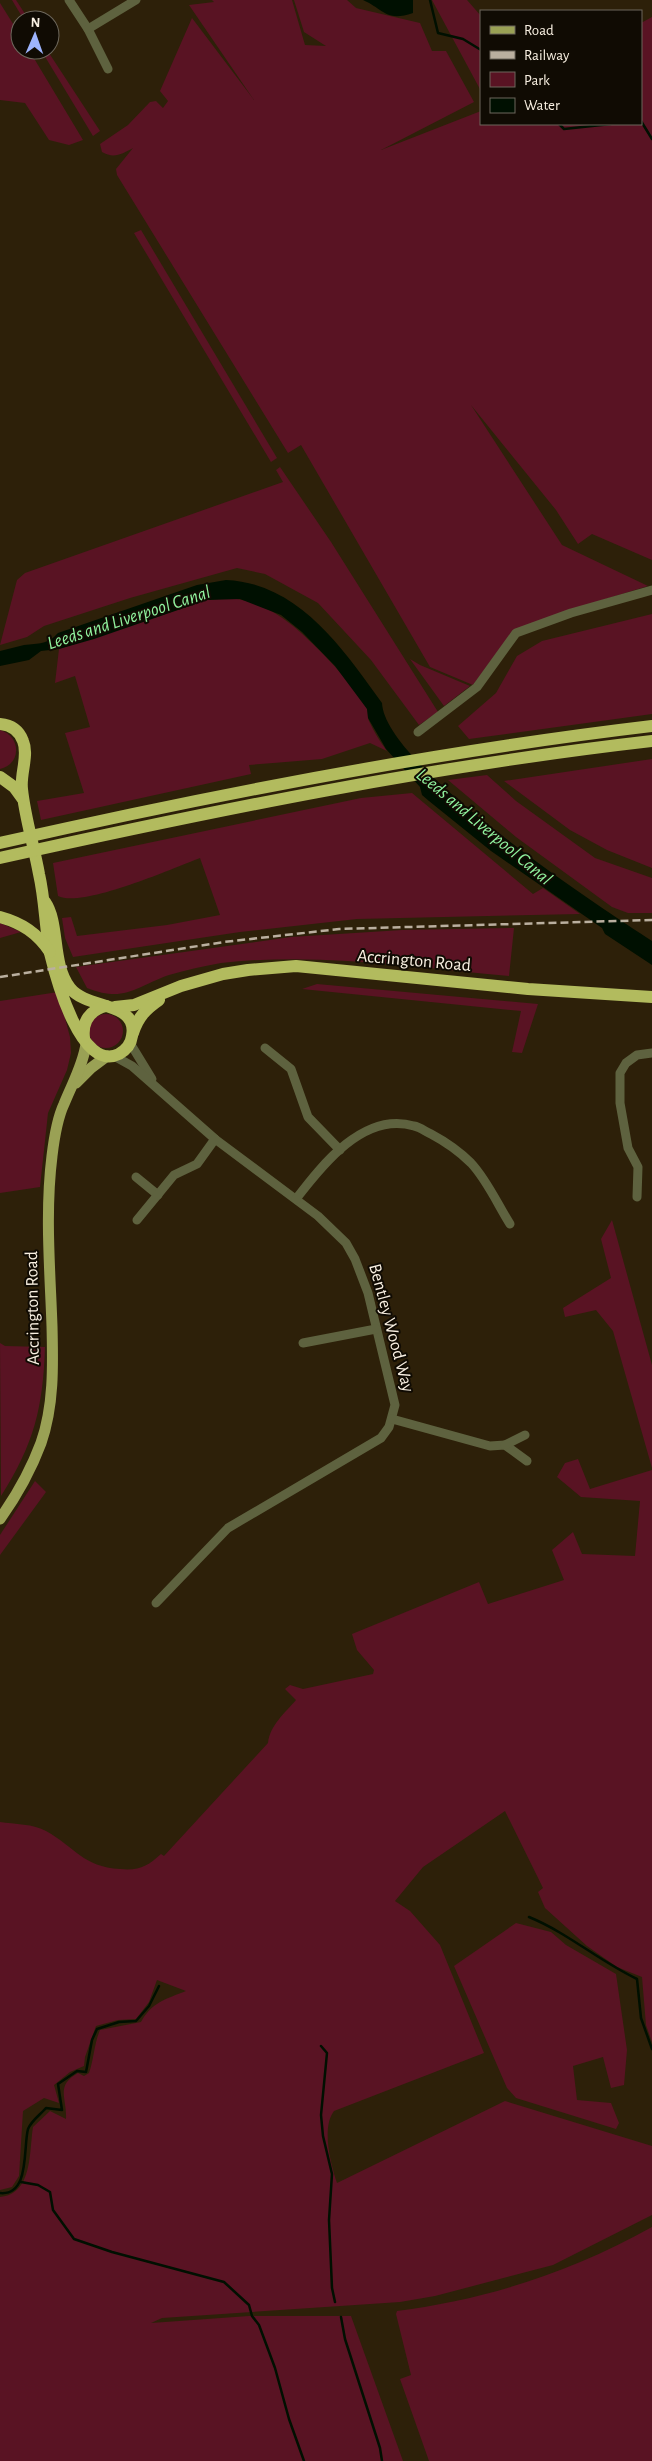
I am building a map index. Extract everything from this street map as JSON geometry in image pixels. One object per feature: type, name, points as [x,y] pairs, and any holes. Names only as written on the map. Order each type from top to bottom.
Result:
[{"type":"highway","points":[[2,723],[14,729],[23,739],[25,752],[21,776],[23,800],[44,897],[54,956],[66,989],[74,1022],[91,1050],[111,1056],[121,1053],[132,1038],[129,1017],[111,1007],[82,998],[66,989]]},
{"type":"highway","points":[[0,843],[219,795],[373,766],[497,746],[652,726]]},
{"type":"highway","points":[[0,858],[228,809],[384,779],[502,760],[652,741]]},
{"type":"highway","points":[[0,776],[14,771],[24,758]]},
{"type":"highway","points":[[0,776],[14,787],[23,800]]},
{"type":"highway","points":[[0,918],[20,924],[43,942],[54,956]]},
{"type":"highway","name":"Accrington Road","points":[[111,1007],[134,1005],[175,989],[223,974],[296,966],[528,989],[652,997]]},
{"type":"highway","name":"Accrington Road","points":[[132,1038],[137,1021],[146,1010],[175,989]]},
{"type":"highway","points":[[85,1041],[83,1030],[87,1018],[99,1008],[111,1007]]},
{"type":"main road","name":"Accrington Road","points":[[0,1519],[28,1475],[42,1441],[48,1417],[53,1358],[49,1221],[50,1174],[63,1105],[72,1088],[85,1041]]},
{"type":"main road","name":"Accrington Road","points":[[72,1088],[91,1068],[111,1056]]},
{"type":"street","points":[[69,0],[88,29],[108,69]]},
{"type":"street","points":[[88,29],[136,0]]},
{"type":"street","points":[[421,730],[477,687],[516,633],[571,613],[652,590]]},
{"type":"street","name":"Bentley Wood Way","points":[[132,1038],[140,1062],[161,1091]]},
{"type":"street","points":[[265,1048],[291,1069],[308,1117],[340,1150]]},
{"type":"street","points":[[637,1197],[638,1167],[628,1148],[620,1103],[620,1073],[626,1063],[638,1055],[652,1053]]},
{"type":"street","name":"Bentley Wood Way","points":[[111,1056],[132,1066],[215,1139],[296,1199],[335,1230],[346,1243],[355,1259],[368,1294],[395,1405],[392,1420],[381,1438],[228,1528],[156,1603]]},
{"type":"street","points":[[296,1199],[324,1163],[351,1140],[370,1129],[395,1124],[414,1125],[449,1143],[472,1164],[510,1224]]},
{"type":"street","points":[[137,1220],[174,1176],[197,1164],[215,1139]]},
{"type":"street","points":[[136,1178],[158,1195]]},
{"type":"street","points":[[303,1343],[376,1329]]},
{"type":"street","points":[[392,1420],[490,1446],[504,1445],[525,1435]]},
{"type":"street","points":[[504,1445],[527,1461]]},
{"type":"green space","points":[[12,0],[16,0],[22,10],[18,10]]},
{"type":"green space","points":[[212,0],[292,0],[305,45],[326,46],[304,32],[294,0],[347,0],[356,8],[420,23],[432,51],[446,51],[474,102],[381,150],[480,111],[480,125],[642,125],[642,22],[652,17],[652,560],[592,534],[578,544],[556,510],[471,405],[562,545],[648,586],[560,613],[509,636],[473,685],[430,667],[301,445],[288,453],[117,175],[116,169],[133,148],[122,154],[110,155],[102,152],[100,144],[128,125],[150,102],[156,101],[163,108],[168,101],[160,91],[192,18],[254,100],[189,5],[214,2]]},
{"type":"green space","points":[[432,0],[467,0],[480,15],[480,89]]},
{"type":"green space","points":[[0,3],[10,19],[10,60],[35,60],[83,140],[69,145],[49,140],[25,103],[0,100]]},
{"type":"green space","points":[[47,60],[54,60],[100,131],[93,136]]},
{"type":"green space","points":[[141,230],[277,458],[271,462],[134,233]]},
{"type":"green space","points":[[280,467],[331,542],[438,712],[419,725],[371,660],[318,603],[265,574],[237,568],[130,598],[44,626],[27,637],[0,645],[17,580],[25,573],[283,482],[276,470]]},
{"type":"green space","points":[[228,598],[257,604],[270,610],[293,626],[315,646],[357,693],[367,709],[368,719],[373,729],[387,751],[370,743],[322,759],[249,765],[251,774],[41,820],[37,801],[84,793],[65,733],[90,727],[75,676],[55,683],[59,649],[207,600]]},
{"type":"green space","points":[[652,614],[652,714],[469,739],[458,726],[496,693],[517,656],[542,641]]},
{"type":"green space","points":[[410,659],[420,665],[470,686],[444,706]]},
{"type":"green space","points":[[0,730],[12,738],[16,750],[12,762],[0,769]]},
{"type":"green space","points":[[652,759],[652,868],[607,850],[570,830],[504,781]]},
{"type":"green space","points":[[487,775],[516,801],[595,858],[652,878],[652,913],[628,913],[612,907],[516,837],[448,780]]},
{"type":"green space","points":[[412,793],[533,894],[543,888],[580,914],[357,919],[240,932],[73,957],[65,938],[62,918],[71,917],[77,936],[167,925],[220,915],[200,858],[128,886],[87,897],[70,898],[58,896],[53,863],[361,798]]},
{"type":"green space","points":[[0,923],[21,932],[0,938]]},
{"type":"green space","points":[[514,928],[509,976],[365,962],[293,959],[257,960],[221,963],[195,968],[169,975],[130,992],[111,994],[87,988],[76,967],[291,937],[402,930]]},
{"type":"green space","points":[[317,984],[538,1004],[522,1053],[512,1052],[521,1011],[302,989]]},
{"type":"green space","points":[[58,992],[70,1037],[71,1053],[67,1070],[48,1113],[40,1187],[0,1193],[0,1001]]},
{"type":"green space","points":[[106,1014],[113,1015],[118,1019],[122,1024],[122,1038],[118,1043],[113,1047],[106,1048],[99,1047],[94,1043],[90,1038],[89,1031],[90,1024],[94,1019],[99,1015]]},
{"type":"green space","points":[[612,1220],[652,1365],[652,1468],[613,1331],[596,1310],[565,1317],[563,1308],[611,1278],[601,1239]]},
{"type":"green space","points":[[0,1343],[5,1346],[45,1347],[42,1389],[35,1425],[22,1459],[1,1496]]},
{"type":"green space","points":[[578,1459],[590,1489],[652,1470],[652,2042],[646,2025],[642,1977],[617,1967],[587,1946],[545,1908],[538,1892],[543,1888],[505,1811],[423,1867],[395,1901],[410,1911],[440,1945],[484,2053],[334,2111],[328,2127],[328,2147],[337,2183],[505,2101],[652,2146],[652,2215],[553,2265],[435,2296],[400,2302],[162,2318],[151,2323],[249,2316],[351,2316],[403,2461],[0,2461],[0,2197],[11,2194],[19,2188],[24,2180],[30,2159],[33,2127],[50,2111],[66,2119],[64,2087],[78,2073],[84,2076],[89,2073],[100,2030],[141,2022],[145,2015],[155,2006],[166,1999],[186,1991],[157,1980],[149,2002],[136,2019],[118,2020],[96,2026],[85,2057],[84,2066],[70,2072],[54,2085],[59,2103],[44,2098],[23,2111],[19,2176],[12,2187],[0,2190],[0,1822],[30,1826],[46,1831],[88,1860],[107,1867],[138,1868],[152,1862],[161,1854],[164,1856],[268,1743],[275,1725],[296,1700],[285,1689],[290,1685],[303,1689],[373,1674],[374,1670],[357,1650],[352,1634],[479,1582],[488,1604],[564,1580],[552,1550],[573,1532],[582,1554],[635,1556],[640,1501],[581,1497],[557,1477],[565,1463]]},
{"type":"green space","points":[[35,1481],[46,1492],[0,1555],[0,1535]]},
{"type":"green space","points":[[516,1923],[551,1932],[566,1945],[616,1974],[627,2050],[624,2085],[611,2088],[603,2057],[573,2066],[577,2100],[611,2103],[619,2123],[616,2129],[516,2098],[507,2088],[454,1966]]},
{"type":"green space","points":[[652,2227],[652,2461],[429,2461],[400,2379],[411,2375],[396,2314],[397,2311],[464,2299],[529,2281],[591,2257]]},
{"type":"water","points":[[363,0],[413,0],[413,13],[397,16],[386,14]]},
{"type":"water","name":"Leeds and Liverpool Canal","points":[[226,580],[252,584],[276,593],[297,606],[317,623],[352,662],[382,703],[392,730],[418,762],[454,796],[498,832],[543,866],[652,941],[652,965],[605,934],[602,928],[491,851],[422,795],[420,787],[386,749],[368,718],[367,709],[335,666],[302,632],[281,615],[240,599],[207,600],[94,639],[59,649],[41,651],[29,660],[0,666],[0,651],[46,642],[58,633],[197,585]]},
{"type":"waterway","points":[[430,0],[438,33],[463,39],[480,49]]},
{"type":"waterway","points":[[642,123],[652,139]]},
{"type":"waterway","points":[[560,125],[564,129],[602,125]]},
{"type":"waterway","points":[[529,1917],[557,1931],[637,1979],[641,2018],[652,2049]]},
{"type":"waterway","points":[[0,2193],[10,2192],[21,2179],[28,2129],[31,2123],[46,2108],[62,2110],[58,2084],[77,2071],[86,2072],[92,2040],[97,2029],[119,2022],[136,2021],[149,2006],[159,1986]]},
{"type":"waterway","points":[[321,2046],[327,2053],[321,2115],[323,2136],[332,2174],[329,2220],[332,2288],[335,2302]]},
{"type":"waterway","points":[[21,2182],[38,2185],[50,2192],[53,2210],[74,2239],[112,2252],[224,2282],[249,2305],[252,2316],[259,2325],[275,2368],[289,2419],[304,2461]]},
{"type":"waterway","points":[[341,2317],[345,2339],[380,2448],[382,2461]]},
{"type":"railway","points":[[0,977],[224,942],[339,929],[652,920]]}]
